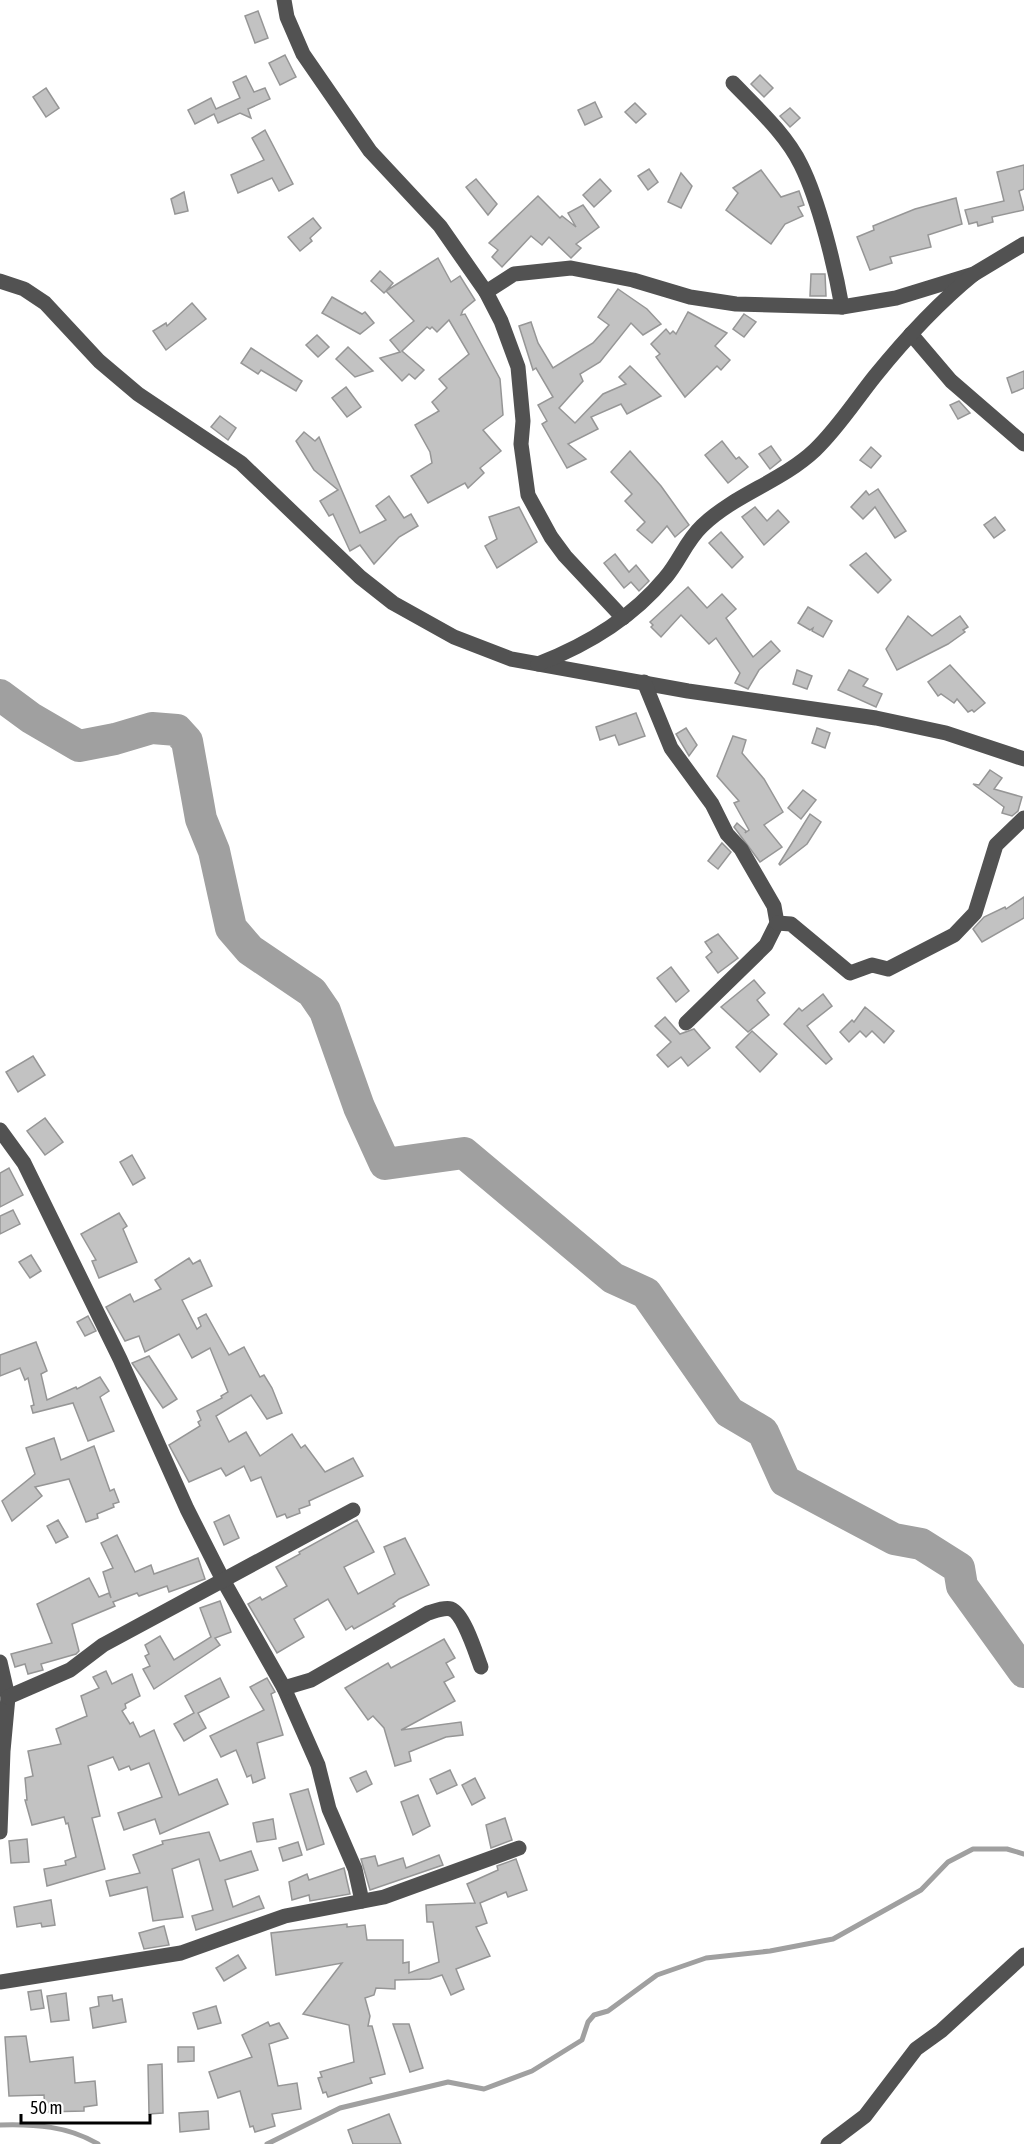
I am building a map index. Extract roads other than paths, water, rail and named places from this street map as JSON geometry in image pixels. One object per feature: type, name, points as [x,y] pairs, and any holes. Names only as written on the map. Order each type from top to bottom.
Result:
[{"type":"street","points":[[284,0],[287,17],[303,54],[370,151],[440,226],[486,292],[505,329],[518,367],[523,421],[521,444],[528,495],[547,530],[565,556],[623,618]]},
{"type":"street","points":[[733,83],[784,138],[801,164],[811,190],[842,307]]},
{"type":"street","points":[[538,664],[596,638],[623,618],[666,578],[683,549],[714,515],[788,473],[834,432],[911,334],[949,295],[974,274],[1024,244]]},
{"type":"street","points":[[486,292],[514,274],[571,268],[633,280],[690,297],[736,304],[842,307],[896,298],[974,274]]},
{"type":"street","points":[[0,281],[24,289],[45,303],[62,318],[99,361],[138,394],[241,463],[360,577],[393,603],[482,650],[538,664],[876,718],[946,733],[1024,759]]},
{"type":"street","points":[[911,334],[951,381],[1024,444]]},
{"type":"street","points":[[644,682],[671,748],[712,804],[727,834],[741,849],[774,906],[777,923],[766,945],[755,958],[686,1023]]},
{"type":"street","points":[[777,923],[791,924],[850,973],[872,965],[888,969],[954,935],[975,913],[996,845],[1024,818]]},
{"type":"street","points":[[0,1130],[24,1162],[223,1580],[284,1688],[318,1765],[329,1809],[355,1869],[362,1901]]},
{"type":"street","points":[[5,1705],[70,1670],[103,1646],[354,1510]]},
{"type":"street","points":[[284,1688],[311,1680],[428,1613],[440,1609],[452,1610],[460,1616],[481,1667]]},
{"type":"street","points":[[0,1662],[5,1705],[0,1832]]},
{"type":"street","points":[[0,1982],[181,1953],[285,1916],[406,1890],[519,1848]]},
{"type":"street","points":[[828,2144],[865,2116],[916,2049],[941,2031],[1024,1955]]},
{"type":"waterway","points":[[0,695],[31,718],[79,746],[115,739],[152,728],[177,730],[187,741],[201,819],[214,851],[231,928],[250,950],[312,992],[325,1011],[359,1107],[385,1164],[464,1153],[613,1278],[646,1293],[729,1412],[763,1432],[785,1481],[894,1539],[921,1544],[959,1568],[962,1586],[1024,1672]]},
{"type":"waterway","points":[[267,2144],[340,2108],[448,2082],[484,2089],[532,2071],[582,2040],[588,2022],[594,2015],[608,2011],[657,1975],[706,1958],[770,1951],[833,1939],[921,1890],[948,1862],[973,1849],[1007,1849],[1024,1854]]},
{"type":"waterway","points":[[0,2125],[51,2127],[75,2133],[98,2144]]}]
